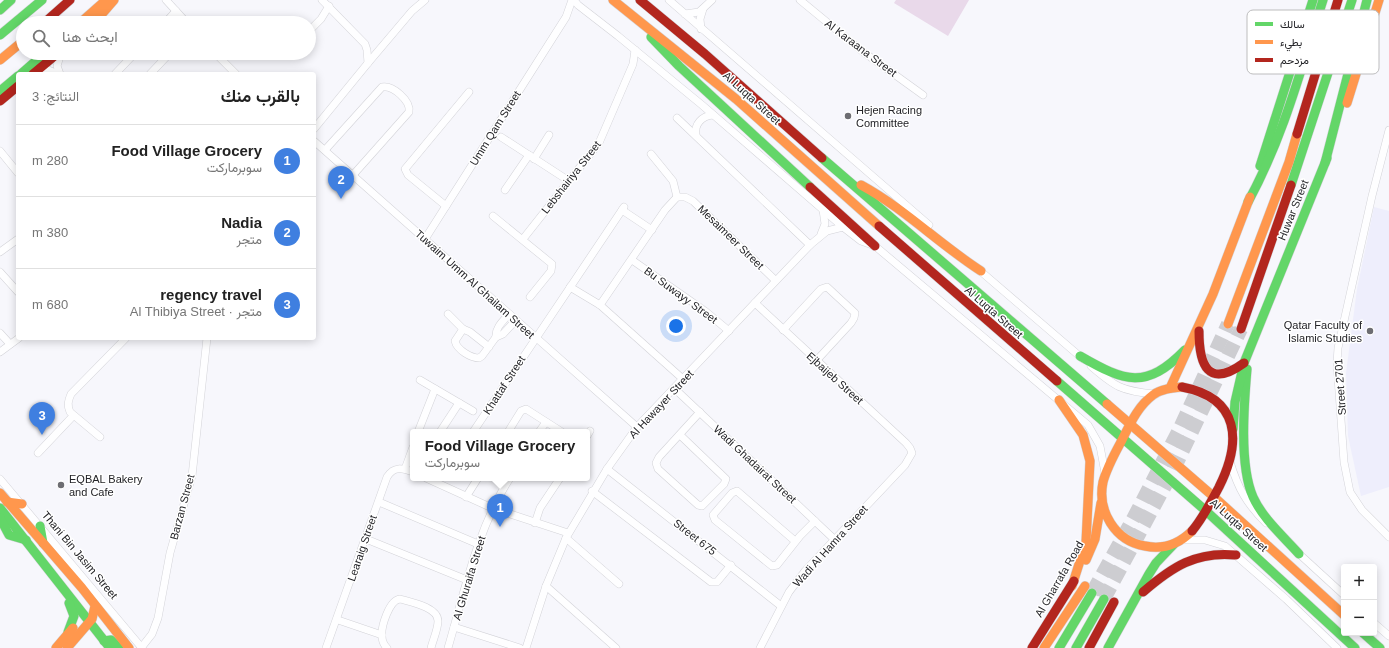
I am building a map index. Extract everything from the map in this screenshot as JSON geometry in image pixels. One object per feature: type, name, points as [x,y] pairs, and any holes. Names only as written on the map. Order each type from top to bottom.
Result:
[{"type":"main road","points":[[0,10],[11,0]]},
{"type":"main road","points":[[23,16],[42,0]]},
{"type":"main road","points":[[52,16],[70,0]]},
{"type":"main road","points":[[88,16],[106,0]]},
{"type":"main road","points":[[100,16],[114,0]]},
{"type":"main road","name":"Al Luqta Street","points":[[613,0],[736,99],[861,211],[1206,511],[1356,648]]},
{"type":"main road","name":"Al Luqta Street","points":[[640,0],[723,70],[845,178],[1214,497],[1341,612]]},
{"type":"main road","points":[[1310,10],[1313,0]]},
{"type":"main road","points":[[1320,10],[1323,0]]},
{"type":"main road","name":"Huwar Street","points":[[1335,10],[1338,0]]},
{"type":"main road","name":"Huwar Street","points":[[1349,10],[1352,0]]},
{"type":"main road","points":[[1364,10],[1367,0]]},
{"type":"main road","name":"Huwar Street","points":[[1376,10],[1379,0]]},
{"type":"main road","points":[[634,16],[670,58],[875,246]]},
{"type":"main road","points":[[0,35],[16,22]]},
{"type":"main road","points":[[0,60],[16,46]]},
{"type":"main road","points":[[22,72],[37,60]]},
{"type":"main road","points":[[35,72],[51,60]]},
{"type":"main road","points":[[1170,388],[1199,329],[1248,202],[1290,74]]},
{"type":"main road","points":[[1248,202],[1260,182],[1281,132],[1299,74]]},
{"type":"main road","name":"Huwar Street","points":[[1228,324],[1288,162],[1315,74]]},
{"type":"main road","name":"Huwar Street","points":[[1241,329],[1308,139],[1329,74]]},
{"type":"main road","points":[[1325,163],[1348,74]]},
{"type":"main road","name":"Huwar Street","points":[[1178,542],[1206,511],[1230,462],[1234,445],[1235,402],[1246,360],[1325,163],[1356,74]]},
{"type":"main road","points":[[0,91],[16,78]]},
{"type":"main road","points":[[0,102],[16,88]]},
{"type":"main road","points":[[845,178],[878,194],[954,254],[981,271]]},
{"type":"main road","points":[[807,184],[821,207]]},
{"type":"main road","points":[[1199,329],[1201,359],[1210,371],[1225,375],[1246,360]]},
{"type":"main road","points":[[1080,356],[1115,375],[1139,378],[1161,372],[1181,356],[1192,343]]},
{"type":"main road","points":[[1246,360],[1246,460],[1247,477],[1250,488],[1261,508],[1299,554]]},
{"type":"main road","points":[[1154,394],[1170,388],[1182,387],[1205,392],[1224,407],[1234,429]]},
{"type":"main road","name":"Al Gharrafa Road","points":[[1032,648],[1072,586],[1094,542],[1105,476],[1130,424],[1144,403],[1154,394]]},
{"type":"main road","points":[[1059,400],[1083,435],[1090,461],[1086,542],[1072,586]]},
{"type":"main road","name":"Thani Bin Jasim Street","points":[[0,493],[82,588],[129,648]]},
{"type":"main road","points":[[1102,495],[1109,522],[1117,533],[1127,540],[1137,545],[1147,547],[1178,542]]},
{"type":"main road","points":[[7,502],[22,504]]},
{"type":"main road","points":[[0,508],[60,585],[89,619],[104,641]]},
{"type":"main road","points":[[0,518],[9,535],[26,540]]},
{"type":"main road","points":[[40,526],[43,543]]},
{"type":"main road","points":[[1108,648],[1156,563],[1178,542]]},
{"type":"main road","points":[[1136,599],[1158,578],[1180,564],[1214,553],[1236,555]]},
{"type":"main road","points":[[37,555],[44,568],[73,610],[73,622],[68,632],[56,648]]},
{"type":"main road","points":[[60,585],[75,595],[80,594],[82,588]]},
{"type":"main road","points":[[1044,648],[1089,590],[1059,648]]},
{"type":"main road","points":[[1076,648],[1104,599]]},
{"type":"main road","points":[[1090,648],[1114,602]]},
{"type":"main road","points":[[67,648],[89,619],[95,606]]},
{"type":"main road","points":[[68,632],[89,619],[102,622],[123,648]]},
{"type":"main road","points":[[73,640],[85,635],[104,641],[111,640],[119,648]]},
{"type":"main road","points":[[1367,636],[1380,648]]},
{"type":"street","points":[[166,0],[180,16]]},
{"type":"street","points":[[322,0],[365,44],[368,63]]},
{"type":"street","points":[[316,127],[412,11],[425,0]]},
{"type":"street","points":[[573,0],[702,105],[843,227],[861,241],[875,246],[1088,424],[1100,446],[1105,476]]},
{"type":"street","name":"Umm Qam Street","points":[[425,239],[566,16],[573,0]]},
{"type":"street","name":"Al Luqta Street","points":[[669,0],[1112,384],[1122,389],[1154,394]]},
{"type":"street","points":[[685,14],[694,13],[703,9],[712,0]]},
{"type":"street","name":"Al Karaana Street","points":[[800,0],[862,51],[923,95]]},
{"type":"street","points":[[316,24],[326,16],[330,8]]},
{"type":"street","points":[[701,29],[700,19],[703,9]]},
{"type":"street","points":[[566,16],[573,12],[585,11]]},
{"type":"street","points":[[172,16],[176,12]]},
{"type":"street","name":"Lebshairiya Street","points":[[523,239],[599,143],[631,68],[635,50]]},
{"type":"street","points":[[631,68],[640,61],[646,59]]},
{"type":"street","points":[[59,60],[59,72]]},
{"type":"street","points":[[117,72],[128,60]]},
{"type":"street","points":[[152,72],[163,60]]},
{"type":"street","points":[[222,60],[234,72]]},
{"type":"street","points":[[35,72],[46,69],[54,72]]},
{"type":"street","points":[[325,150],[382,87],[391,88],[407,102],[410,107],[409,112],[353,175]]},
{"type":"street","points":[[446,206],[408,175],[405,169],[469,92]]},
{"type":"street","points":[[696,135],[696,127],[701,114],[702,105]]},
{"type":"street","points":[[687,126],[706,116],[713,115]]},
{"type":"street","points":[[677,118],[810,245]]},
{"type":"street","name":"Street 2701","points":[[1389,130],[1364,230],[1338,348],[1337,363],[1344,462],[1350,492],[1362,510],[1389,537]]},
{"type":"street","points":[[505,190],[549,135]]},
{"type":"street","points":[[501,137],[569,181]]},
{"type":"street","name":"Tuwaim Umm Al Ghailam Street","points":[[316,142],[637,427]]},
{"type":"street","points":[[0,151],[16,170]]},
{"type":"street","points":[[600,305],[665,210],[681,197],[673,181],[651,154]]},
{"type":"street","name":"Mesaimeer Street","points":[[681,197],[693,201],[776,280]]},
{"type":"street","points":[[821,207],[825,224],[821,235]]},
{"type":"street","points":[[535,337],[623,209],[652,230]]},
{"type":"street","points":[[493,216],[549,261],[552,267],[551,271],[530,297]]},
{"type":"street","name":"Al Hawayer Street","points":[[526,648],[546,586],[567,536],[591,493],[637,427],[684,380],[810,245],[821,235],[832,229],[843,227]]},
{"type":"street","points":[[0,252],[16,240]]},
{"type":"street","name":"Bu Suwayy Street","points":[[632,260],[729,331]]},
{"type":"street","points":[[0,272],[16,290]]},
{"type":"street","points":[[570,287],[600,305],[684,380]]},
{"type":"street","points":[[783,330],[821,289],[827,287],[855,313],[851,323],[816,361]]},
{"type":"street","name":"Ejbaijeb Street","points":[[755,303],[906,443],[912,453]]},
{"type":"street","points":[[448,314],[463,329],[470,332],[489,347]]},
{"type":"street","points":[[463,329],[455,341],[462,350],[473,357],[479,358],[496,337],[497,328],[509,314]]},
{"type":"street","points":[[496,337],[504,334],[516,320]]},
{"type":"street","points":[[0,333],[10,344]]},
{"type":"street","name":"Khattaf Street","points":[[475,429],[535,337]]},
{"type":"street","points":[[0,352],[16,340]]},
{"type":"street","points":[[100,437],[74,416],[68,406],[71,394],[124,340]]},
{"type":"street","name":"Barzan Street","points":[[142,648],[152,634],[158,618],[172,547],[192,476],[207,340]]},
{"type":"street","points":[[420,380],[473,411]]},
{"type":"street","points":[[419,429],[435,388]]},
{"type":"street","name":"Wadi Ghadairat Street","points":[[675,389],[835,540]]},
{"type":"street","points":[[442,429],[459,403]]},
{"type":"street","points":[[510,429],[524,410],[527,410],[557,429]]},
{"type":"street","points":[[680,435],[726,479],[724,484],[702,506],[698,505],[657,466],[659,457],[680,435],[687,428],[701,413]]},
{"type":"street","points":[[38,453],[74,416]]},
{"type":"street","points":[[541,429],[546,422]]},
{"type":"street","name":"Wadi Al Hamra Street","points":[[760,648],[789,592],[805,571],[905,465],[912,453]]},
{"type":"street","points":[[410,456],[405,469],[410,471]]},
{"type":"street","name":"Al Luqta Street","points":[[1230,462],[1237,484],[1246,502],[1341,592]]},
{"type":"street","name":"Learaig Street","points":[[326,648],[338,620],[390,473],[398,468],[405,469]]},
{"type":"street","name":"Street 675","points":[[607,469],[781,606]]},
{"type":"street","name":"Thani Bin Jasim Street","points":[[0,479],[142,648]]},
{"type":"street","points":[[441,481],[466,497],[567,536],[620,584]]},
{"type":"street","points":[[466,497],[476,481]]},
{"type":"street","name":"Al Ghuraifa Street","points":[[448,648],[478,544],[492,508],[508,481]]},
{"type":"street","points":[[536,523],[540,508],[558,481]]},
{"type":"street","points":[[797,539],[737,491],[732,493],[714,512],[713,517],[715,520],[772,566],[777,565],[797,539],[802,530],[814,520]]},
{"type":"street","points":[[591,493],[608,502],[711,582],[717,582],[731,566]]},
{"type":"street","points":[[379,502],[478,544]]},
{"type":"street","points":[[366,539],[467,580]]},
{"type":"street","points":[[1178,542],[1205,540],[1218,543],[1236,555],[1286,599],[1336,648]]},
{"type":"street","points":[[546,586],[616,648]]},
{"type":"street","points":[[387,648],[382,635],[391,604],[394,600],[400,599],[431,610],[436,614],[438,622],[431,648]]},
{"type":"street","points":[[338,620],[382,635]]},
{"type":"street","points":[[1377,626],[1389,636]]},
{"type":"street","points":[[454,627],[520,648]]},
{"type":"shaded area","points":[[896,0],[969,0],[948,36],[894,3]]},
{"type":"shaded area","name":"Qatar Faculty of Islamic Studies","points":[[1374,207],[1389,211],[1389,487],[1361,496],[1348,436],[1346,373],[1357,289]]},
{"type":"tunnel","points":[[1092,593],[1133,519],[1180,428],[1228,324]]},
{"type":"tunnel","points":[[1104,599],[1172,473],[1241,329]]},
{"type":"traffic: fast","points":[[0,10],[11,0]]},
{"type":"traffic: fast","points":[[23,16],[42,0]]},
{"type":"traffic: fast","points":[[1310,10],[1313,0]]},
{"type":"traffic: fast","points":[[1320,10],[1323,0]]},
{"type":"traffic: fast","points":[[1349,10],[1352,0]]},
{"type":"traffic: fast","points":[[1364,10],[1367,0]]},
{"type":"traffic: fast","points":[[0,35],[16,22]]},
{"type":"traffic: fast","points":[[651,37],[679,66],[810,187]]},
{"type":"traffic: fast","points":[[23,72],[37,60]]},
{"type":"traffic: fast","points":[[1260,166],[1289,74]]},
{"type":"traffic: fast","points":[[1248,202],[1271,153],[1300,74]]},
{"type":"traffic: fast","points":[[1291,185],[1328,74]]},
{"type":"traffic: fast","points":[[1325,163],[1348,74]]},
{"type":"traffic: fast","points":[[0,91],[16,78]]},
{"type":"traffic: fast","points":[[822,158],[1107,404]]},
{"type":"traffic: fast","points":[[1233,429],[1235,402],[1244,363],[1327,158]]},
{"type":"traffic: fast","points":[[1080,356],[1110,372],[1135,378],[1147,376],[1158,371],[1171,363],[1185,350]]},
{"type":"traffic: fast","points":[[1247,369],[1244,452],[1249,484],[1253,497],[1262,513],[1299,554]]},
{"type":"traffic: fast","points":[[1057,381],[1206,511],[1355,648]]},
{"type":"traffic: fast","points":[[0,508],[110,648]]},
{"type":"traffic: fast","points":[[0,518],[9,535],[26,540]]},
{"type":"traffic: fast","points":[[40,526],[43,543]]},
{"type":"traffic: fast","points":[[1108,648],[1149,574],[1156,563],[1174,544]]},
{"type":"traffic: fast","points":[[1059,648],[1092,593]]},
{"type":"traffic: fast","points":[[1076,648],[1104,599]]},
{"type":"traffic: fast","points":[[68,632],[74,616],[69,603]]},
{"type":"traffic: fast","points":[[1366,636],[1380,648]]},
{"type":"traffic: fast","points":[[104,641],[111,640],[119,648]]},
{"type":"traffic: slow","points":[[88,16],[106,0]]},
{"type":"traffic: slow","points":[[100,16],[114,0]]},
{"type":"traffic: slow","points":[[613,0],[736,99],[879,226]]},
{"type":"traffic: slow","points":[[1376,10],[1379,0]]},
{"type":"traffic: slow","points":[[0,60],[16,47]]},
{"type":"traffic: slow","points":[[1347,103],[1356,74]]},
{"type":"traffic: slow","points":[[1228,324],[1289,162],[1297,134]]},
{"type":"traffic: slow","points":[[861,185],[877,194],[981,271]]},
{"type":"traffic: slow","points":[[1170,388],[1213,294],[1250,197]]},
{"type":"traffic: slow","points":[[1182,387],[1160,391],[1143,404],[1131,422],[1109,466],[1103,482],[1102,493],[1103,504],[1110,523],[1125,538],[1134,543],[1152,547],[1171,545],[1187,536],[1192,531]]},
{"type":"traffic: slow","points":[[1059,400],[1083,435],[1090,461],[1086,542],[1072,586]]},
{"type":"traffic: slow","points":[[1107,404],[1214,497],[1341,612]]},
{"type":"traffic: slow","points":[[0,493],[82,588],[129,648]]},
{"type":"traffic: slow","points":[[7,502],[22,504]]},
{"type":"traffic: slow","points":[[1086,560],[1095,539],[1101,503]]},
{"type":"traffic: slow","points":[[1044,648],[1085,586]]},
{"type":"traffic: slow","points":[[67,648],[92,619],[95,606]]},
{"type":"traffic: slow","points":[[56,648],[73,628]]},
{"type":"traffic: jam","points":[[52,16],[70,0]]},
{"type":"traffic: jam","points":[[640,0],[705,54],[822,158]]},
{"type":"traffic: jam","points":[[1335,10],[1338,0]]},
{"type":"traffic: jam","points":[[35,72],[50,60]]},
{"type":"traffic: jam","points":[[1297,134],[1315,74]]},
{"type":"traffic: jam","points":[[0,101],[16,88]]},
{"type":"traffic: jam","points":[[1241,329],[1291,185]]},
{"type":"traffic: jam","points":[[810,187],[875,246]]},
{"type":"traffic: jam","points":[[879,226],[1057,381]]},
{"type":"traffic: jam","points":[[1199,331],[1201,354],[1208,370],[1214,373],[1222,374],[1244,363]]},
{"type":"traffic: jam","points":[[1182,387],[1201,393],[1215,401],[1225,411],[1231,424],[1233,438],[1231,454],[1219,487],[1192,531]]},
{"type":"traffic: jam","points":[[1143,592],[1175,568],[1197,558],[1222,554],[1236,555]]},
{"type":"traffic: jam","points":[[1032,648],[1074,581]]},
{"type":"traffic: jam","points":[[1089,648],[1114,602]]},
{"type":"place","name":"Hejen Racing Committee","points":[[848,116]]},
{"type":"place","name":"Nadia","points":[[341,199]]},
{"type":"place","name":"Qatar Faculty of Islamic Studies","points":[[1370,331]]},
{"type":"place","name":"regency travel","points":[[42,435]]},
{"type":"place","name":"EQBAL Bakery and Cafe","points":[[61,485]]},
{"type":"place","name":"Food Village Grocery","points":[[500,527]]}]
